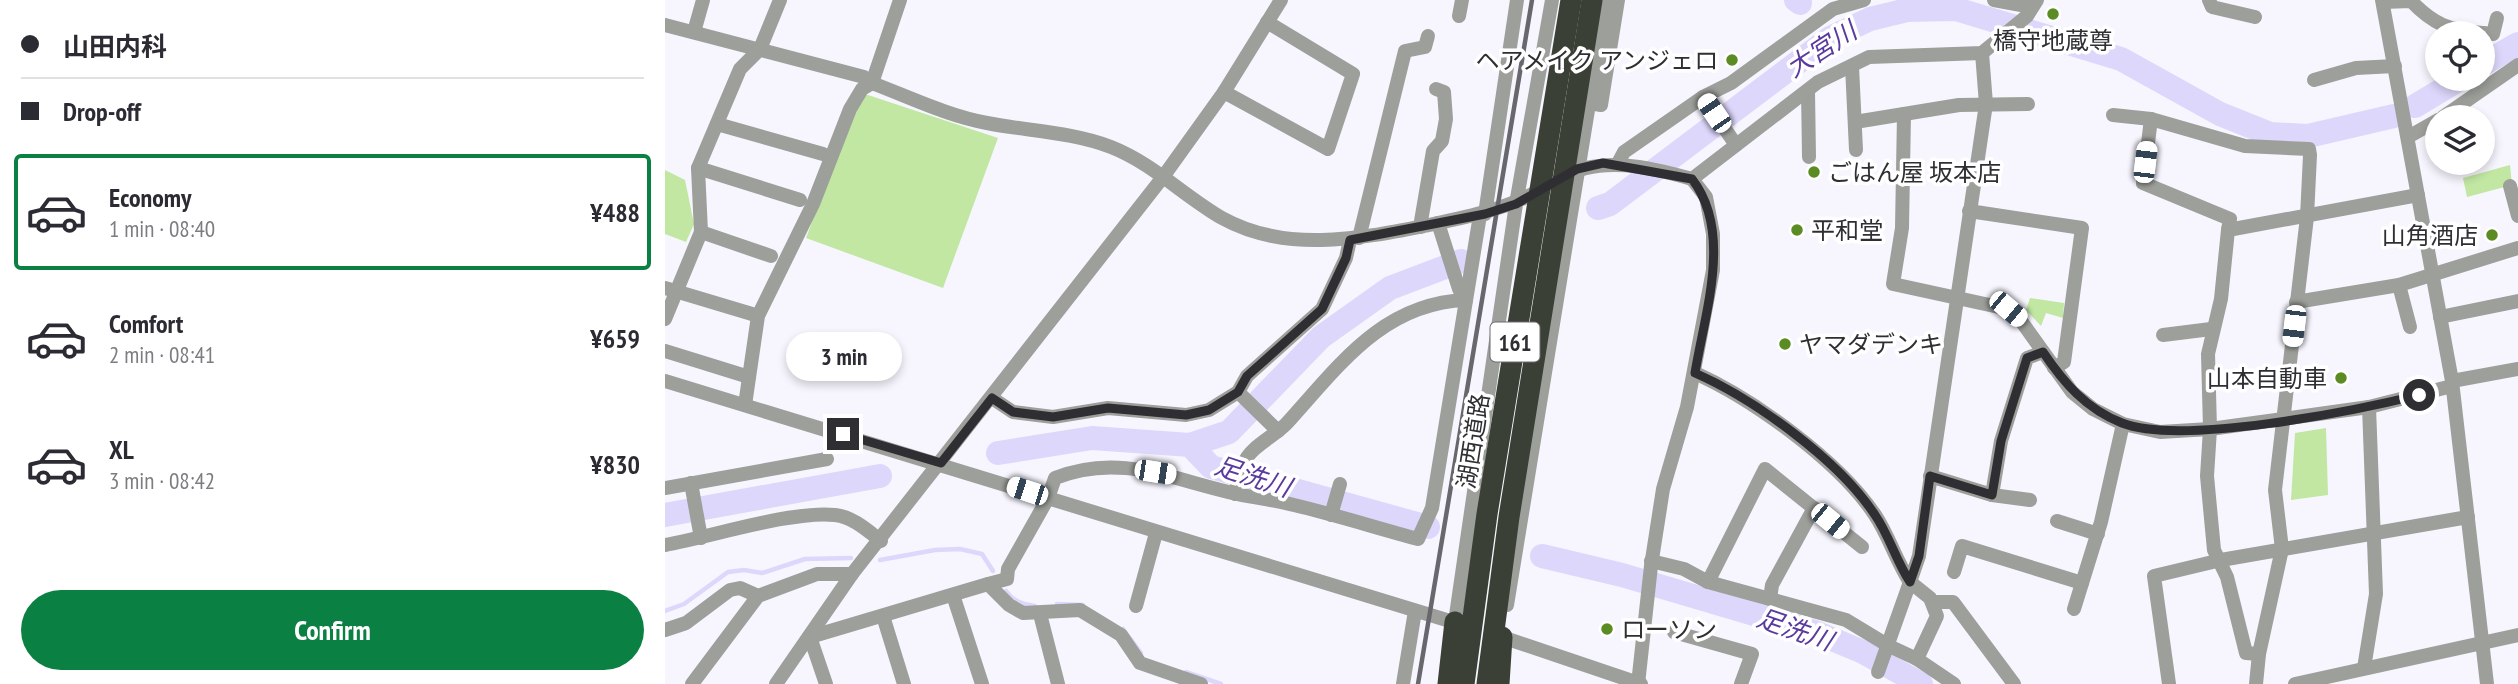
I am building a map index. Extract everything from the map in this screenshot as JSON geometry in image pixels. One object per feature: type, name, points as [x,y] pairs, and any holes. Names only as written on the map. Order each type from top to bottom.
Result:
[{"type":"highway","name":"湖西道路","points":[[1464,684],[1487,514],[1571,0]]},
{"type":"highway","name":"湖西道路","points":[[1487,684],[1517,463],[1592,0]]},
{"type":"highway","points":[[1448,684],[1455,622]]},
{"type":"highway","points":[[1499,684],[1502,637]]},
{"type":"street","points":[[694,32],[703,0]]},
{"type":"street","points":[[665,319],[671,289],[701,232],[698,168],[740,69],[760,49],[780,0]]},
{"type":"street","points":[[745,405],[758,316],[813,204],[850,109],[862,89],[872,83],[900,0]]},
{"type":"street","points":[[776,684],[852,574],[881,541],[1163,177],[1224,92],[1281,0]]},
{"type":"street","points":[[1459,16],[1462,0]]},
{"type":"street","points":[[810,637],[1007,579],[1008,569],[1048,498],[1055,478],[1076,469],[1116,466],[1174,475],[1418,539],[1431,508],[1462,294],[1482,215],[1517,0]]},
{"type":"street","points":[[1455,622],[1516,204],[1552,0]]},
{"type":"street","points":[[1502,637],[1606,0]]},
{"type":"street","points":[[1589,103],[1601,105],[1618,0]]},
{"type":"street","points":[[1617,166],[1623,152],[1703,97],[1731,83],[1833,9],[1864,0]]},
{"type":"street","points":[[1994,0],[2032,8]]},
{"type":"street","points":[[2209,0],[2212,7],[2255,17]]},
{"type":"street","points":[[2434,21],[2411,1],[2382,1],[2452,384],[2487,684]]},
{"type":"street","points":[[1687,178],[1736,145],[1818,82],[1869,57],[1982,53],[2032,8]]},
{"type":"street","points":[[2495,26],[2497,18]]},
{"type":"street","points":[[1224,92],[1328,149],[1353,74],[1267,22]]},
{"type":"street","points":[[665,25],[864,77],[872,83],[984,123],[1079,138],[1110,146],[1130,155],[1224,219],[1262,234],[1298,240],[1354,239],[1482,215],[1516,204],[1577,169],[1603,163],[1687,178],[1706,197],[1713,234],[1713,270],[1695,373],[1663,489],[1651,563],[1639,684],[1455,622],[1156,533],[941,463],[665,381]]},
{"type":"street","points":[[992,398],[1013,412],[1053,417],[1108,408],[1186,415],[1209,410],[1238,392],[1247,376],[1322,309],[1354,239],[1405,51],[1425,47],[1428,36]]},
{"type":"street","points":[[1878,672],[1919,556],[1986,104],[1982,53]]},
{"type":"street","points":[[2460,105],[2518,65]]},
{"type":"street","points":[[1852,66],[1856,150]]},
{"type":"street","points":[[2314,80],[2355,68],[2395,66]]},
{"type":"street","points":[[1420,227],[1433,151],[1442,141],[1446,119],[1444,92],[1436,89]]},
{"type":"street","points":[[1808,91],[1809,157]]},
{"type":"street","points":[[1703,97],[1736,145]]},
{"type":"street","points":[[1856,122],[1986,104],[2028,104]]},
{"type":"street","points":[[1904,114],[1902,228],[1893,284],[2008,309],[2019,318],[2072,391],[2093,409],[2123,424],[2161,432],[2210,429],[2283,419],[2369,407],[2518,369]]},
{"type":"street","points":[[2113,115],[2151,119],[2245,146],[2309,149],[2307,216],[2275,490],[2282,549],[2259,654],[2256,684]]},
{"type":"street","points":[[2151,119],[2143,183],[2230,219],[2221,299],[2211,329],[2208,354],[2210,429],[2207,476],[2214,550],[2221,559],[2246,653],[2259,654]]},
{"type":"street","points":[[717,124],[824,154]]},
{"type":"street","points":[[2408,137],[2425,127]]},
{"type":"street","points":[[698,168],[800,200]]},
{"type":"street","points":[[2510,186],[2518,216]]},
{"type":"street","points":[[2228,230],[2418,195]]},
{"type":"street","points":[[1969,211],[2082,228],[2064,362],[2054,368]]},
{"type":"street","points":[[1437,223],[1462,294]]},
{"type":"street","points":[[701,232],[771,256]]},
{"type":"street","points":[[2297,302],[2399,285],[2518,248]]},
{"type":"street","points":[[2399,285],[2410,327]]},
{"type":"street","points":[[671,289],[752,314]]},
{"type":"street","points":[[1235,493],[1244,460],[1277,431],[1353,349],[1395,321],[1436,301],[1462,294]]},
{"type":"street","points":[[2440,317],[2518,301]]},
{"type":"street","points":[[2163,335],[2211,329]]},
{"type":"street","points":[[665,351],[748,377]]},
{"type":"street","points":[[1992,495],[2001,441],[2027,358],[2043,352]]},
{"type":"street","points":[[1695,373],[1733,390],[1836,468],[1876,515],[1910,582],[1932,602],[1937,616],[1917,659]]},
{"type":"street","points":[[1238,392],[1277,431]]},
{"type":"street","points":[[2364,668],[2376,594],[2369,407]]},
{"type":"street","points":[[2074,609],[2098,534],[2123,424]]},
{"type":"street","points":[[665,488],[692,486],[827,459]]},
{"type":"street","points":[[1708,582],[1765,469],[1862,547]]},
{"type":"street","points":[[1930,476],[1992,495],[2030,500]]},
{"type":"street","points":[[1331,515],[1340,484]]},
{"type":"street","points":[[692,486],[700,533]]},
{"type":"street","points":[[1770,599],[1772,585],[1814,508]]},
{"type":"street","points":[[665,545],[700,533],[808,515],[836,515],[857,522],[881,541]]},
{"type":"street","points":[[2169,684],[2154,576],[2221,559],[2468,517]]},
{"type":"street","points":[[2057,521],[2098,534]]},
{"type":"street","points":[[1136,606],[1156,533]]},
{"type":"street","points":[[1954,572],[1962,546],[2082,583]]},
{"type":"street","points":[[1651,563],[1683,569],[1708,582],[1846,620],[1887,649],[1917,659],[1954,684]]},
{"type":"street","points":[[692,684],[758,596],[817,574],[852,574]]},
{"type":"street","points":[[988,584],[1009,605],[1023,613],[1080,610],[1121,635],[1140,663],[1201,684]]},
{"type":"street","points":[[665,630],[686,623],[730,590],[740,588],[758,596]]},
{"type":"street","points":[[953,595],[982,684]]},
{"type":"street","points":[[1932,602],[1953,602],[2014,684]]},
{"type":"street","points":[[1403,684],[1415,611]]},
{"type":"street","points":[[1040,614],[1058,684]]},
{"type":"street","points":[[883,616],[904,684]]},
{"type":"street","points":[[1674,632],[1752,654],[1741,684]]},
{"type":"street","points":[[2295,684],[2338,679],[2364,668],[2518,635]]},
{"type":"street","points":[[810,637],[826,684]]},
{"type":"green space","points":[[865,94],[998,138],[943,288],[806,238],[853,112]]},
{"type":"green space","points":[[2510,165],[2512,185],[2467,197],[2463,178],[2495,175],[2495,169]]},
{"type":"green space","points":[[665,170],[685,180],[694,224],[686,242],[665,234]]},
{"type":"green space","points":[[2030,298],[2064,303],[2063,318],[2046,313],[2041,326],[2026,310]]},
{"type":"green space","points":[[2326,428],[2328,495],[2291,500],[2295,433]]},
{"type":"waterway","name":"大宮川","points":[[1796,0],[1800,3]]},
{"type":"waterway","name":"大宮川","points":[[1598,208],[1610,204],[1830,38],[1870,19],[1907,10],[1956,9],[2121,59],[2220,114],[2270,134],[2308,136],[2394,116]]},
{"type":"waterway","name":"大宮川","points":[[2495,57],[2518,44]]},
{"type":"waterway","name":"大宮川","points":[[2415,106],[2440,91]]},
{"type":"waterway","name":"大宮川","points":[[1190,445],[1229,432],[1321,337],[1390,288],[1461,261]]},
{"type":"waterway","name":"足洗川","points":[[998,453],[1092,438],[1190,445],[1211,467],[1428,527]]},
{"type":"waterway","name":"足洗川","points":[[665,515],[880,476]]},
{"type":"waterway","points":[[880,560],[935,550],[960,549],[982,554],[993,571]]},
{"type":"waterway","name":"足洗川","points":[[1542,556],[1622,575],[1815,632],[1863,652],[1921,684]]},
{"type":"waterway","points":[[665,611],[684,604],[728,572],[744,570],[762,573],[805,559],[851,558]]},
{"type":"waterway","points":[[1006,591],[1019,602],[1035,606]]},
{"type":"waterway","points":[[1057,604],[1083,605]]},
{"type":"waterway","points":[[1123,629],[1141,653]]},
{"type":"waterway","points":[[1186,672],[1221,684]]},
{"type":"railway","points":[[1418,684],[1532,0]]},
{"type":"place","name":"橋守地蔵尊","points":[[2053,14]]},
{"type":"place","name":"ヘアメイク アンジェロ","points":[[1732,60]]},
{"type":"place","name":"ごはん屋 坂本店","points":[[1814,172]]},
{"type":"place","name":"平和堂","points":[[1797,230]]},
{"type":"place","name":"山角酒店","points":[[2492,235]]},
{"type":"place","name":"ヤマダデンキ","points":[[1785,344]]},
{"type":"place","name":"山本自動車","points":[[2341,378]]},
{"type":"place","name":"ローソン","points":[[1607,629]]},
{"type":"route","points":[[843,434],[941,463],[992,398],[1013,412],[1053,417],[1108,408],[1186,415],[1209,410],[1238,392],[1247,376],[1322,309],[1346,258],[1350,240],[1485,214],[1516,204],[1577,169],[1603,163],[1692,179],[1706,197],[1713,234],[1713,270],[1695,373],[1733,390],[1836,468],[1876,515],[1910,582],[1919,556],[1930,476],[1992,495],[2001,441],[2027,358],[2043,352],[2072,391],[2093,409],[2123,424],[2161,432],[2210,429],[2369,407],[2419,395]]}]
